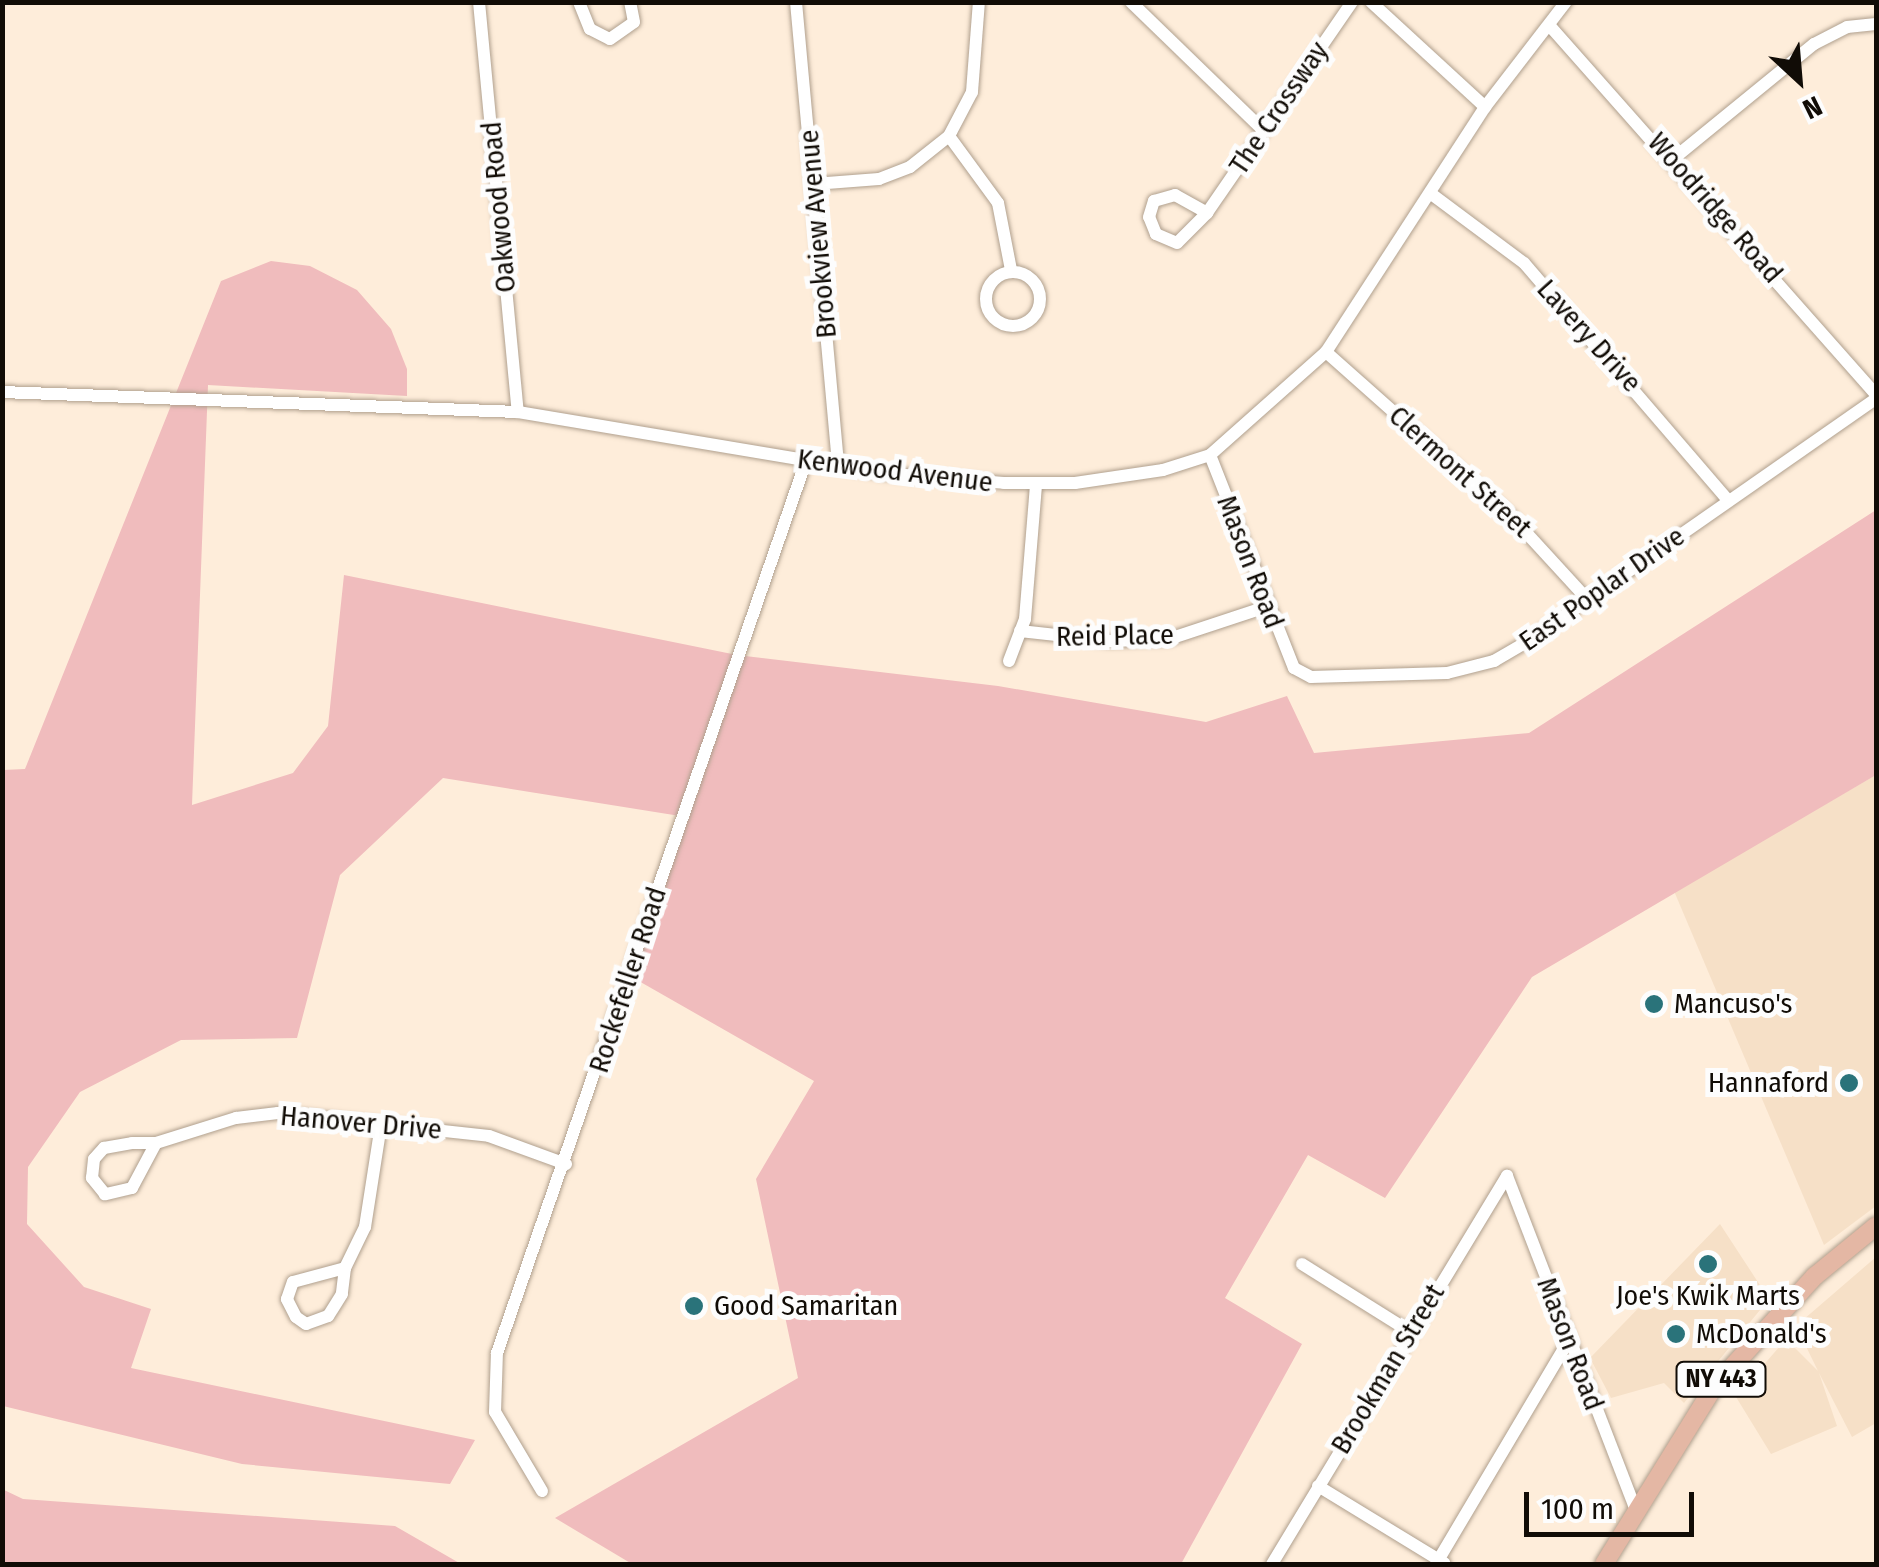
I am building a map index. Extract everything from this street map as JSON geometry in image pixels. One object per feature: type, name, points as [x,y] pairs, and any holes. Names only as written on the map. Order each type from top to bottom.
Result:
[{"type":"main road","name":"NY 443","points":[[1604,1564],[1679,1438],[1750,1344],[1816,1275],[1876,1226]]},
{"type":"street","points":[[579,2],[590,28],[610,39],[634,22],[630,2]]},
{"type":"street","name":"Brookview Avenue","points":[[796,2],[838,465]]},
{"type":"street","points":[[814,184],[879,180],[910,167],[949,136],[972,92],[980,2]]},
{"type":"street","points":[[1130,2],[1262,129]]},
{"type":"street","name":"The Crossway","points":[[1207,213],[1182,198],[1162,196],[1149,217],[1156,234],[1177,243],[1207,213],[1352,2]]},
{"type":"street","points":[[1370,2],[1484,107]]},
{"type":"street","name":"Kenwood Avenue","points":[[2,392],[518,412],[806,462],[1036,484],[1163,470],[1210,455],[1326,352],[1484,107],[1566,2]]},
{"type":"street","name":"Oakwood Road","points":[[483,3],[518,412]]},
{"type":"street","points":[[1673,160],[1813,45],[1847,28],[1876,24]]},
{"type":"street","name":"Woodridge Road","points":[[1549,25],[1673,160],[1876,396]]},
{"type":"street","points":[[949,136],[998,203],[1011,270]]},
{"type":"street","name":"Lavery Drive","points":[[1430,193],[1524,263],[1728,500]]},
{"type":"street","points":[[1011,270],[1033,281],[1041,299],[1032,321],[1014,327],[991,312],[986,296],[991,280],[1011,270]]},
{"type":"street","name":"Clermont Street","points":[[1326,352],[1511,516],[1587,599]]},
{"type":"street","name":"East Poplar Drive","points":[[1294,668],[1311,677],[1474,668],[1530,640],[1876,396]]},
{"type":"street","name":"Mason Road","points":[[1210,455],[1266,607],[1294,668]]},
{"type":"street","name":"Rockefeller Road","points":[[542,1491],[499,1421],[492,1380],[806,462]]},
{"type":"street","points":[[1009,661],[1020,632],[1034,556],[1036,484]]},
{"type":"street","name":"Reid Place","points":[[1020,632],[1110,642],[1169,639],[1266,607]]},
{"type":"street","name":"Hanover Drive","points":[[156,1143],[125,1194],[106,1194],[96,1185],[90,1170],[104,1148],[156,1143],[236,1118],[278,1113],[489,1136],[566,1164]]},
{"type":"street","points":[[345,1268],[293,1282],[288,1299],[296,1317],[306,1324],[328,1316],[342,1294],[345,1268],[365,1227],[381,1125]]},
{"type":"street","name":"Mason Road","points":[[1507,1176],[1636,1510]]},
{"type":"street","name":"Brookman Street","points":[[1272,1564],[1409,1331],[1507,1176]]},
{"type":"street","points":[[1302,1264],[1409,1331]]},
{"type":"street","points":[[1318,1486],[1440,1563],[1568,1342]]},
{"type":"shaded area","points":[[271,261],[310,266],[357,290],[391,329],[407,369],[407,396],[208,385],[192,805],[293,773],[328,726],[344,575],[737,655],[998,686],[1206,722],[1287,696],[1314,753],[1529,733],[1876,510],[1876,775],[1532,977],[1385,1198],[1308,1155],[1225,1298],[1302,1344],[1181,1564],[632,1564],[555,1518],[798,1378],[756,1179],[814,1081],[630,976],[680,816],[443,778],[340,875],[297,1038],[181,1040],[80,1092],[28,1167],[27,1224],[84,1287],[151,1309],[131,1368],[475,1440],[450,1484],[242,1464],[3,1406],[3,770],[25,769],[221,281]]},
{"type":"shaded area","points":[[1876,775],[1876,1206],[1824,1245],[1674,891]]},
{"type":"shaded area","points":[[1720,1224],[1769,1299],[1684,1403],[1664,1383],[1611,1398],[1590,1358]]},
{"type":"shaded area","points":[[1876,1257],[1876,1423],[1852,1437],[1819,1373],[1837,1426],[1771,1454],[1736,1397],[1786,1339],[1818,1371],[1796,1326]]},
{"type":"shaded area","points":[[2,1489],[23,1499],[395,1526],[461,1564],[3,1564]]},
{"type":"place","name":"Mancuso's","points":[[1654,1004]]},
{"type":"place","name":"Hannaford","points":[[1849,1083]]},
{"type":"place","name":"Joe's Kwik Marts","points":[[1708,1264]]},
{"type":"place","name":"Good Samaritan","points":[[694,1306]]},
{"type":"place","name":"McDonald's","points":[[1676,1334]]}]
